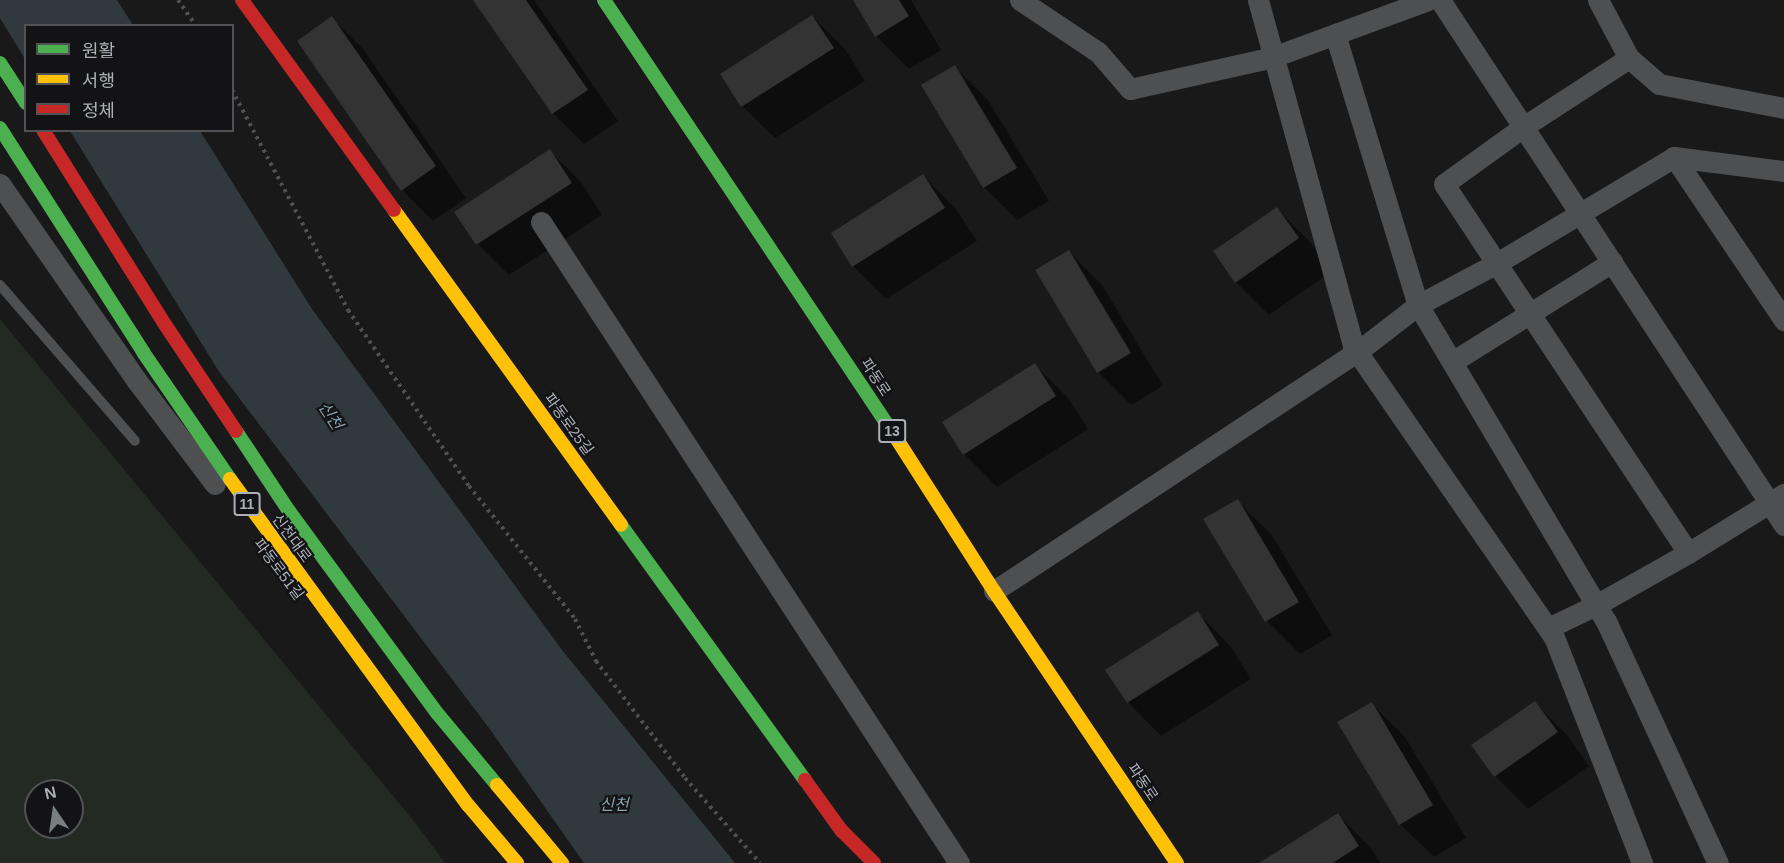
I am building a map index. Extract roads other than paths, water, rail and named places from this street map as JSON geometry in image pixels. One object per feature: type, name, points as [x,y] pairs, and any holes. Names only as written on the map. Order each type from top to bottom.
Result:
[{"type":"main road","name":"파동로25길","points":[[242,0],[841,830],[874,863]]},
{"type":"main road","name":"파동로","points":[[604,0],[890,428],[994,591],[1177,863]]},
{"type":"main road","points":[[0,63],[24,100]]},
{"type":"main road","name":"신천대로","points":[[0,128],[143,352],[252,511],[468,805],[517,863]]},
{"type":"main road","name":"신천대로","points":[[44,132],[166,326],[289,511],[436,713],[562,863]]},
{"type":"street","points":[[1020,0],[1098,52],[1130,89],[1273,57],[1428,0]]},
{"type":"street","points":[[1257,0],[1353,346],[1554,637],[1642,863]]},
{"type":"street","points":[[1440,0],[1612,262],[1777,499],[1784,525]]},
{"type":"street","points":[[1598,0],[1629,58],[1659,84],[1784,108]]},
{"type":"street","points":[[1335,34],[1418,305],[1596,605],[1686,789],[1718,863]]},
{"type":"street","points":[[1629,58],[1523,127],[1444,184],[1689,553]]},
{"type":"street","points":[[994,591],[1357,352],[1418,305],[1497,263],[1674,158],[1784,171]]},
{"type":"street","points":[[1674,158],[1784,320]]},
{"type":"street","name":"파동로51길","points":[[0,184],[137,381],[501,863]]},
{"type":"street","points":[[541,222],[959,863]]},
{"type":"street","points":[[1452,362],[1612,262]]},
{"type":"street","points":[[1548,628],[1596,605],[1689,553],[1777,499]]},
{"type":"lane","points":[[0,285],[135,441]]},
{"type":"water","points":[[0,0],[117,0],[132,24],[24,24],[24,57],[0,18]]},
{"type":"water","name":"신천","points":[[71,132],[201,132],[312,309],[562,650],[735,863],[584,863],[489,728],[218,370]]}]
